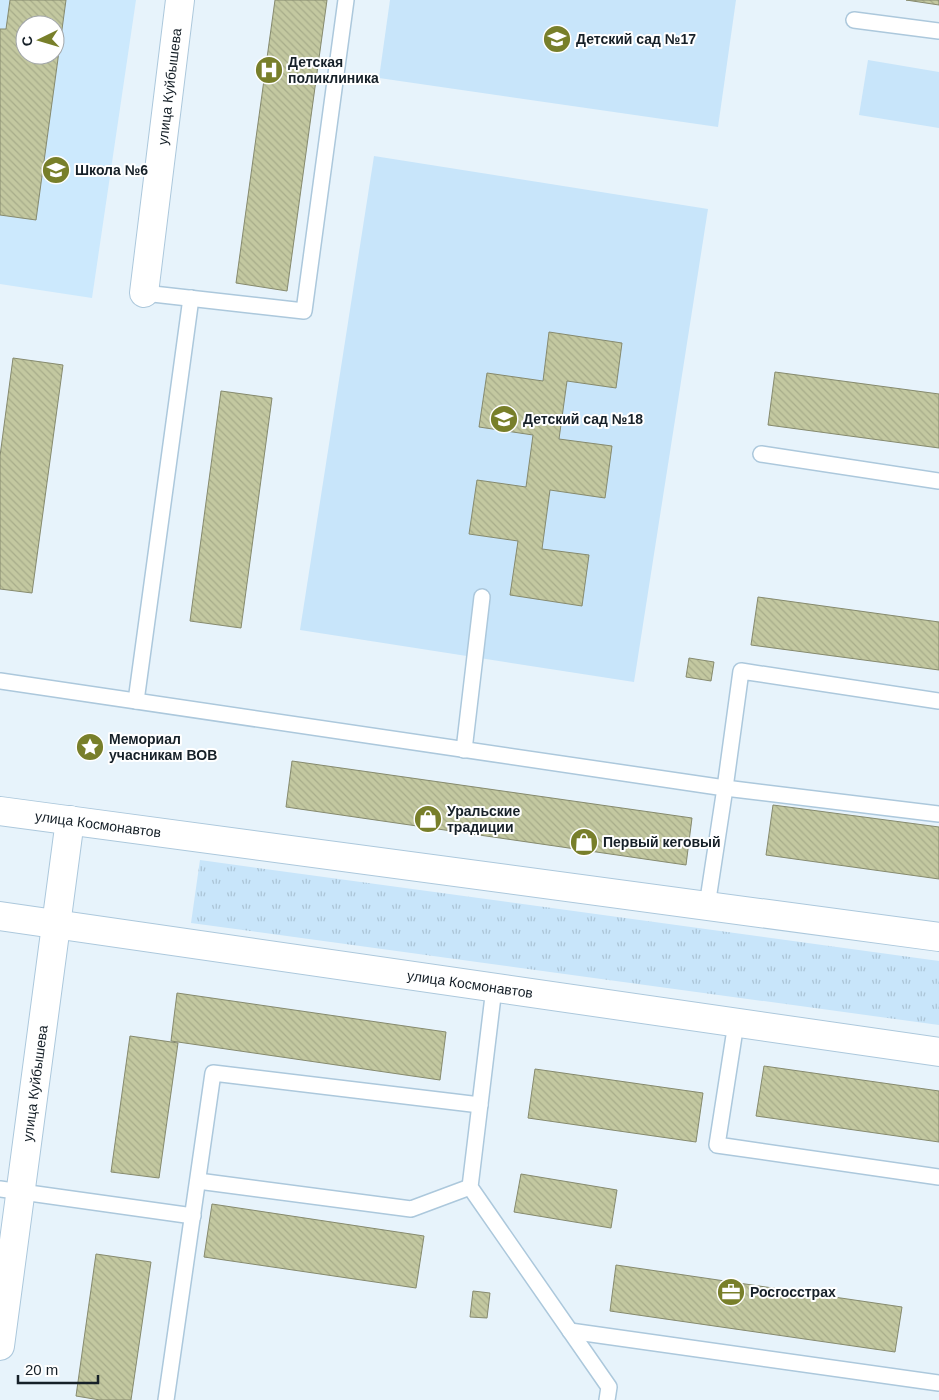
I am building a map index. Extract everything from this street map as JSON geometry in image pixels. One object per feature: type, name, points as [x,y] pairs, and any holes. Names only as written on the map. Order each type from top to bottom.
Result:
[{"type":"street","name":"улица Куйбышева","points":[[144,293],[180,0]]},
{"type":"street","name":"улица Космонавтов","points":[[0,810],[939,937]]},
{"type":"street","name":"улица Куйбышева","points":[[0,1346],[10,1190],[55,924],[70,820]]},
{"type":"street","name":"улица Космонавтов","points":[[0,916],[939,1052]]},
{"type":"lane","points":[[144,293],[304,311],[346,0]]},
{"type":"lane","points":[[854,20],[939,31]]},
{"type":"lane","points":[[136,701],[191,298]]},
{"type":"lane","points":[[761,454],[939,481]]},
{"type":"lane","points":[[464,750],[482,597]]},
{"type":"lane","points":[[707,906],[741,671],[939,700]]},
{"type":"lane","points":[[0,681],[725,788],[939,814]]},
{"type":"lane","points":[[494,988],[470,1187],[609,1386],[606,1400]]},
{"type":"lane","points":[[736,1023],[717,1144],[939,1177]]},
{"type":"lane","points":[[166,1400],[214,1073],[480,1105]]},
{"type":"lane","points":[[198,1181],[411,1209],[470,1187]]},
{"type":"lane","points":[[10,1190],[193,1216]]},
{"type":"lane","points":[[570,1331],[939,1383]]},
{"type":"shaded area","name":"Школа №6","points":[[0,0],[136,0],[92,298],[0,284]]},
{"type":"green space","name":"Детский сад №17","points":[[390,0],[736,0],[718,127],[379,78]]},
{"type":"green space","points":[[868,60],[939,72],[939,128],[859,115]]},
{"type":"green space","name":"Детский сад №18","points":[[374,156],[708,209],[634,682],[300,630]]},
{"type":"green space","points":[[200,860],[939,961],[939,1025],[191,923]]},
{"type":"building","points":[[10,0],[66,0],[64,15],[15,15],[15,65],[57,65],[36,220],[0,215],[0,29],[6,29]]},
{"type":"building","points":[[275,0],[327,0],[287,291],[236,283]]},
{"type":"building","points":[[906,0],[939,0],[939,5]]},
{"type":"building","points":[[549,332],[622,343],[616,388],[567,381],[559,439],[612,446],[605,498],[550,490],[542,549],[589,555],[582,606],[510,595],[518,541],[469,534],[477,480],[526,487],[533,435],[479,427],[487,373],[543,381]]},
{"type":"building","points":[[13,358],[63,365],[32,593],[0,589],[0,456]]},
{"type":"building","points":[[775,372],[939,394],[939,448],[768,425]]},
{"type":"building","points":[[221,391],[272,398],[241,628],[190,621]]},
{"type":"building","points":[[758,597],[939,622],[939,670],[751,645]]},
{"type":"building","points":[[689,658],[714,662],[711,681],[686,677]]},
{"type":"building","points":[[292,761],[692,818],[686,865],[286,807]]},
{"type":"building","points":[[773,805],[939,827],[939,879],[766,855]]},
{"type":"building","points":[[177,993],[446,1032],[440,1080],[171,1041]]},
{"type":"building","points":[[130,1036],[178,1043],[159,1178],[111,1172]]},
{"type":"building","points":[[764,1066],[939,1091],[939,1142],[756,1116]]},
{"type":"building","points":[[535,1069],[703,1093],[696,1142],[528,1118]]},
{"type":"building","points":[[521,1174],[617,1190],[611,1228],[514,1212]]},
{"type":"building","points":[[212,1204],[424,1236],[416,1288],[204,1257]]},
{"type":"building","points":[[96,1254],[151,1262],[131,1400],[100,1400],[76,1396]]},
{"type":"building","points":[[616,1265],[902,1307],[895,1352],[610,1311]]},
{"type":"building","points":[[473,1291],[490,1293],[487,1318],[470,1317]]},
{"type":"place","name":"Детский сад №17","points":[[557,39]]},
{"type":"place","name":"Детская поликлиника","points":[[269,70]]},
{"type":"place","name":"Школа №6","points":[[56,170]]},
{"type":"place","name":"Детский сад №18","points":[[504,419]]},
{"type":"place","name":"Мемориал учасникам ВОВ","points":[[90,747]]},
{"type":"place","name":"Уральские традиции","points":[[428,819]]},
{"type":"place","name":"Первый кеговый","points":[[584,842]]},
{"type":"place","name":"Росгосстрах","points":[[731,1292]]}]
